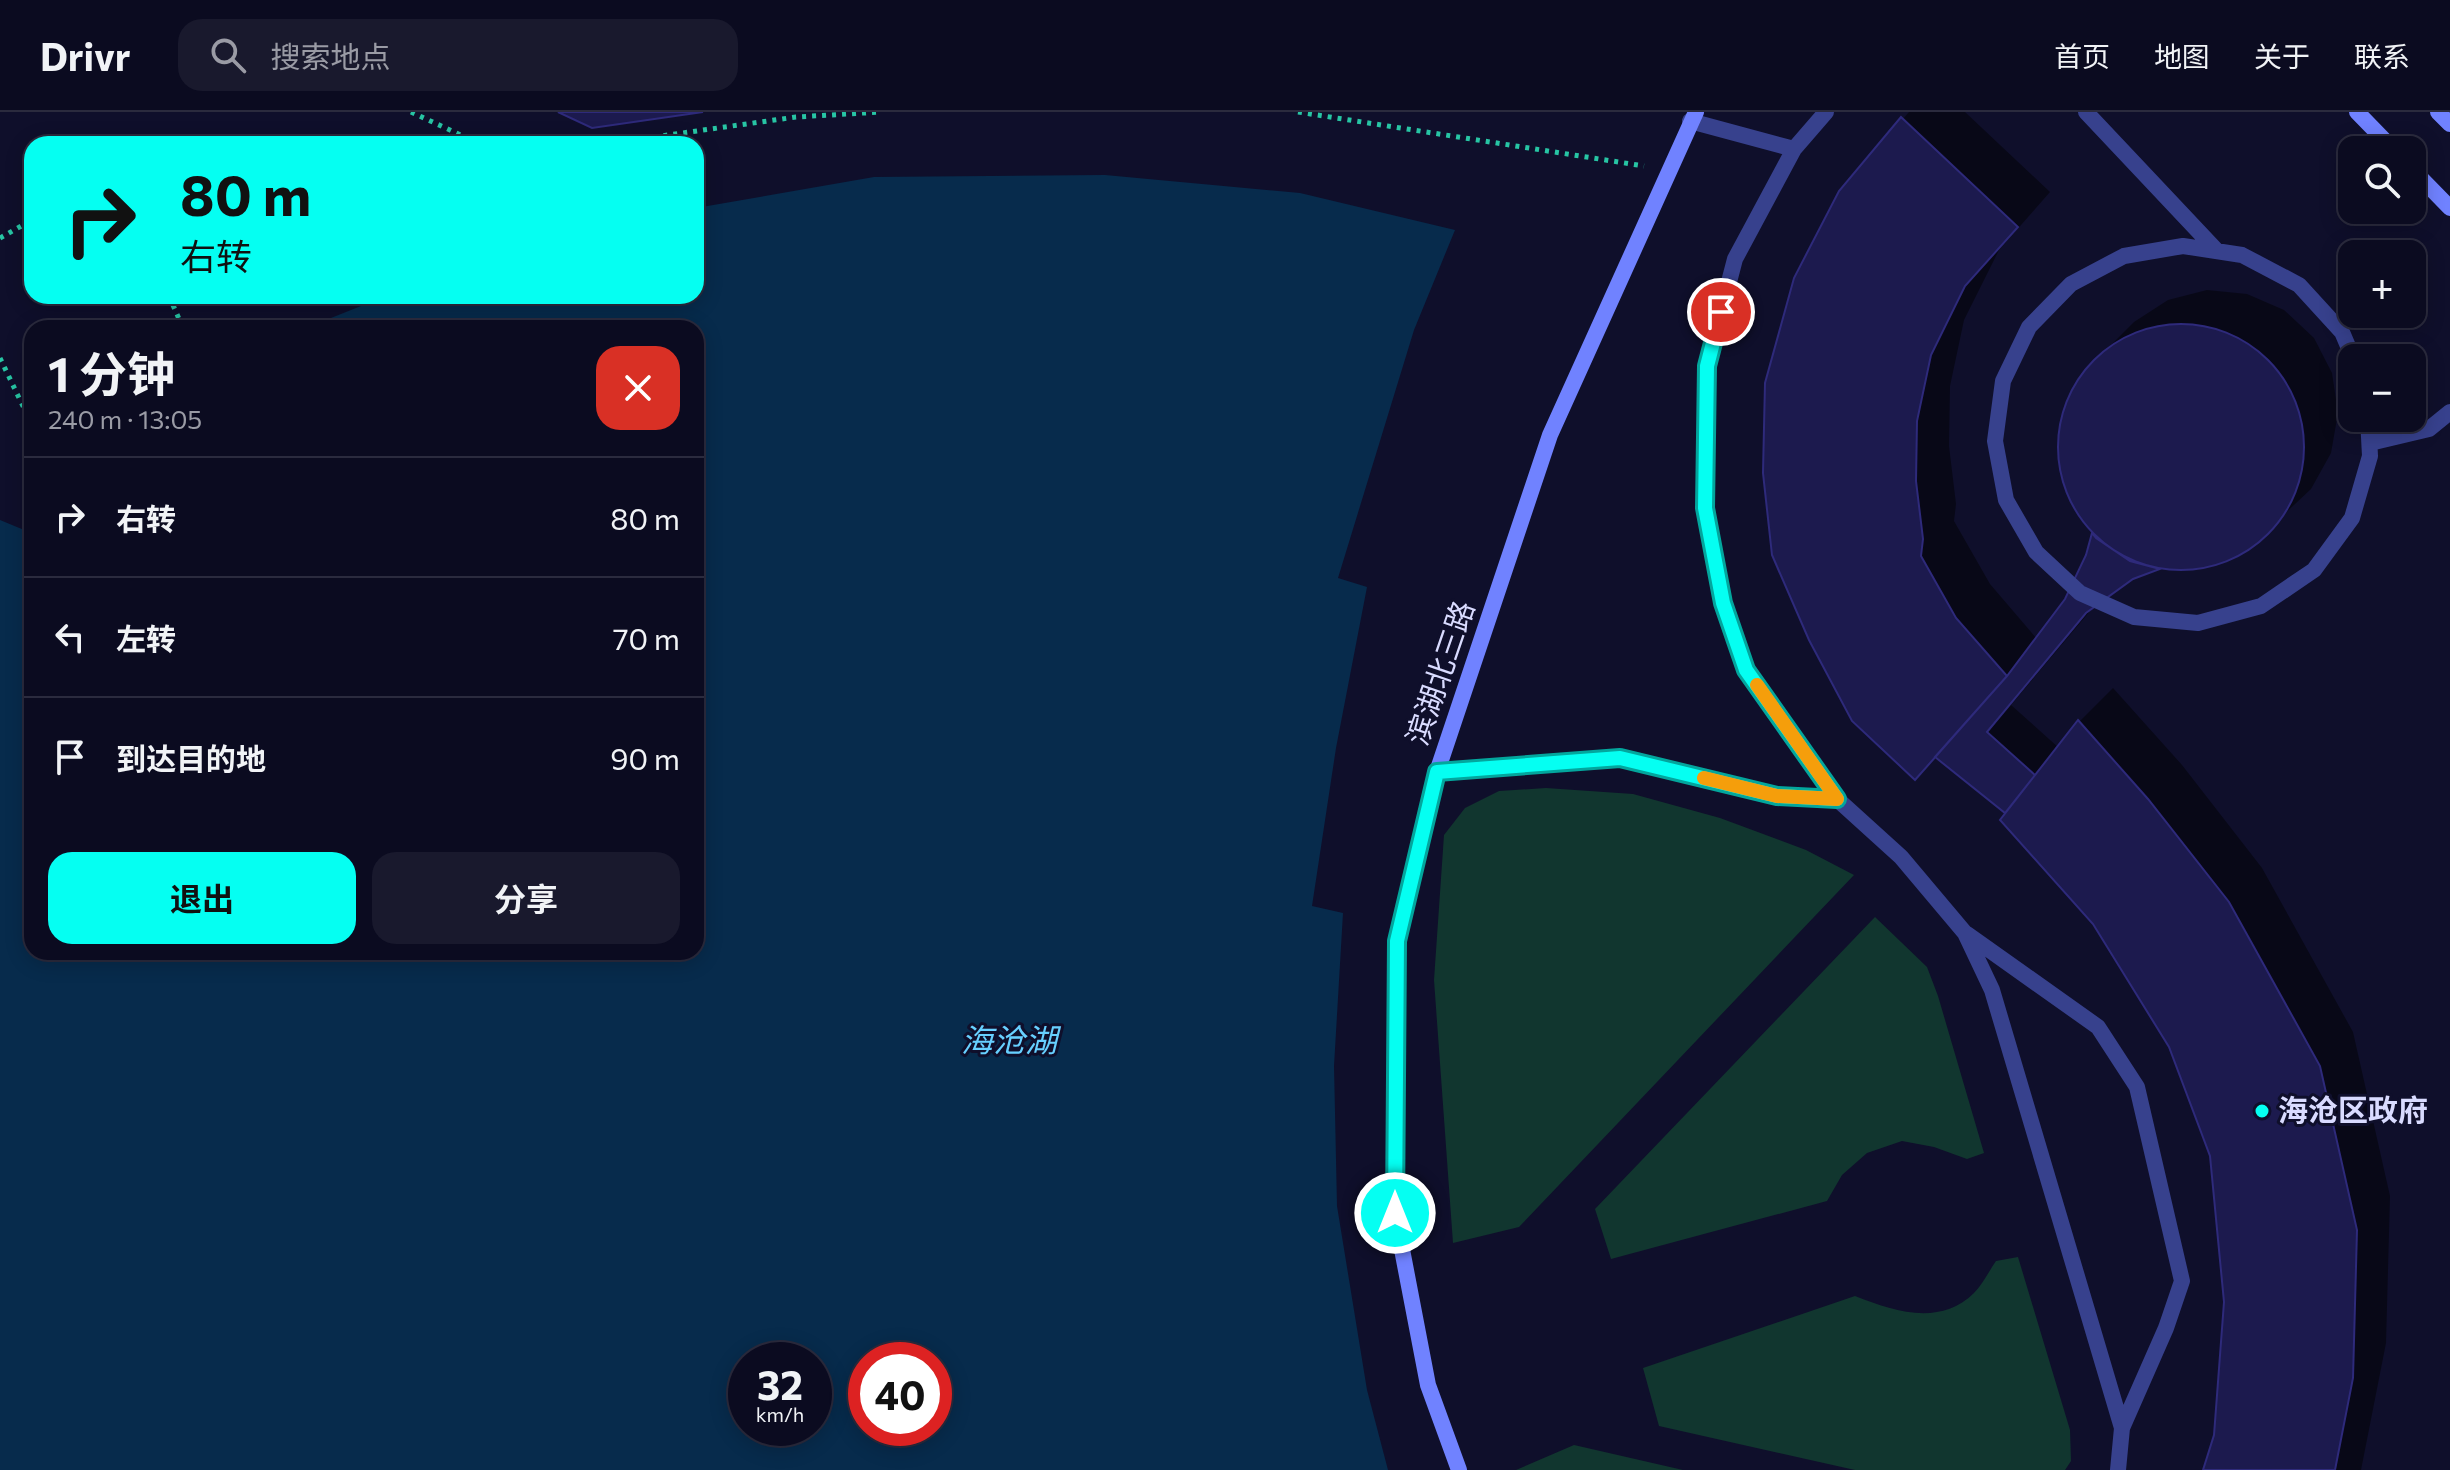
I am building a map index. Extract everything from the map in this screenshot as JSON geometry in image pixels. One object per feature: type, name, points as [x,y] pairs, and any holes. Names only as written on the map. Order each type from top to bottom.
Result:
[{"type":"street","points":[[2357,112],[2380,136]]},
{"type":"street","points":[[2438,112],[2450,124]]},
{"type":"street","name":"滨湖北三路","points":[[1459,1470],[1428,1385],[1395,1213],[1397,941],[1437,772],[1550,435],[1693,116]]},
{"type":"street","points":[[2426,183],[2450,208]]},
{"type":"lane","points":[[1826,112],[1794,149],[1735,259],[1707,366],[1705,508],[1723,603],[1746,670],[1837,799],[1901,857],[1965,933],[2098,1027],[2137,1087],[2182,1281],[2166,1328],[2122,1428],[2118,1470]]},
{"type":"lane","points":[[2086,112],[2217,251]]},
{"type":"lane","points":[[1693,116],[1794,149]]},
{"type":"lane","points":[[2347,344],[2342,332],[2299,285],[2242,255],[2183,246],[2124,256],[2071,284],[2029,327],[2003,381],[1995,441],[2006,500],[2036,552],[2080,593],[2134,617],[2198,623],[2261,606],[2314,570],[2352,518],[2370,456],[2369,432]]},
{"type":"lane","points":[[2370,443],[2429,429],[2450,412]]},
{"type":"lane","points":[[1437,772],[1620,758],[1777,796],[1837,799]]},
{"type":"lane","points":[[1965,933],[1992,990],[2122,1428]]},
{"type":"path","points":[[411,112],[463,136]]},
{"type":"path","points":[[661,136],[796,117],[881,112]]},
{"type":"path","points":[[1298,112],[1668,170]]},
{"type":"path","points":[[0,238],[24,224]]},
{"type":"path","points":[[0,358],[24,408]]},
{"type":"green space","points":[[1546,788],[1633,794],[1720,818],[1806,850],[1854,875],[1519,1227],[1453,1243],[1434,980],[1444,835],[1465,808],[1499,791]]},
{"type":"green space","points":[[1875,917],[1927,967],[1984,1153],[1967,1159],[1934,1147],[1902,1141],[1867,1153],[1842,1175],[1827,1201],[1611,1259],[1595,1209]]},
{"type":"green space","points":[[2018,1257],[2070,1430],[2071,1461],[2065,1470],[1855,1470],[1659,1426],[1643,1368],[1855,1296],[1901,1311],[1931,1313],[1946,1310],[1974,1293],[1996,1261]]},
{"type":"green space","points":[[1574,1445],[1683,1470],[1516,1470]]},
{"type":"water","name":"海沧湖","points":[[1105,175],[1300,193],[1455,230],[1414,330],[1338,578],[1367,587],[1336,748],[1312,906],[1343,913],[1334,1066],[1337,1206],[1367,1390],[1388,1470],[0,1470],[0,520],[24,530],[24,960],[704,960],[704,320],[326,320],[366,304],[704,304],[704,207],[874,177]]},
{"type":"building","points":[[558,112],[703,112],[592,128]]},
{"type":"building","points":[[1901,117],[2018,227],[1965,286],[1931,355],[1917,421],[1916,481],[1923,539],[1921,556],[1956,618],[2007,676],[1915,780],[1852,721],[1809,640],[1772,555],[1763,473],[1765,383],[1794,278],[1839,191]]},
{"type":"building","points":[[2181,324],[2205,326],[2228,333],[2268,360],[2295,400],[2302,423],[2302,471],[2295,494],[2268,534],[2228,561],[2205,568],[2181,570],[2157,568],[2134,561],[2094,534],[2067,494],[2060,471],[2058,447],[2060,423],[2067,400],[2094,360],[2134,333],[2157,326]]},
{"type":"building","points":[[2092,533],[2130,561],[2160,569],[2133,579],[2086,613],[1987,732],[2035,775],[2005,813],[1935,757],[2007,676],[2065,599],[2086,555]]},
{"type":"building","name":"海沧区政府","points":[[2078,720],[2148,799],[2229,902],[2320,1066],[2357,1230],[2353,1378],[2335,1470],[2203,1470],[2214,1435],[2224,1302],[2210,1156],[2169,1047],[2093,924],[2000,820]]},
{"type":"slow traffic","points":[[1704,778],[1777,796],[1837,799],[1757,685]]},
{"type":"place","name":"海沧区政府","points":[[2262,1111]]},
{"type":"route","points":[[1395,1213],[1397,941],[1437,772],[1620,758],[1777,796],[1837,799],[1746,670],[1723,603],[1705,508],[1707,366],[1721,312]]}]
